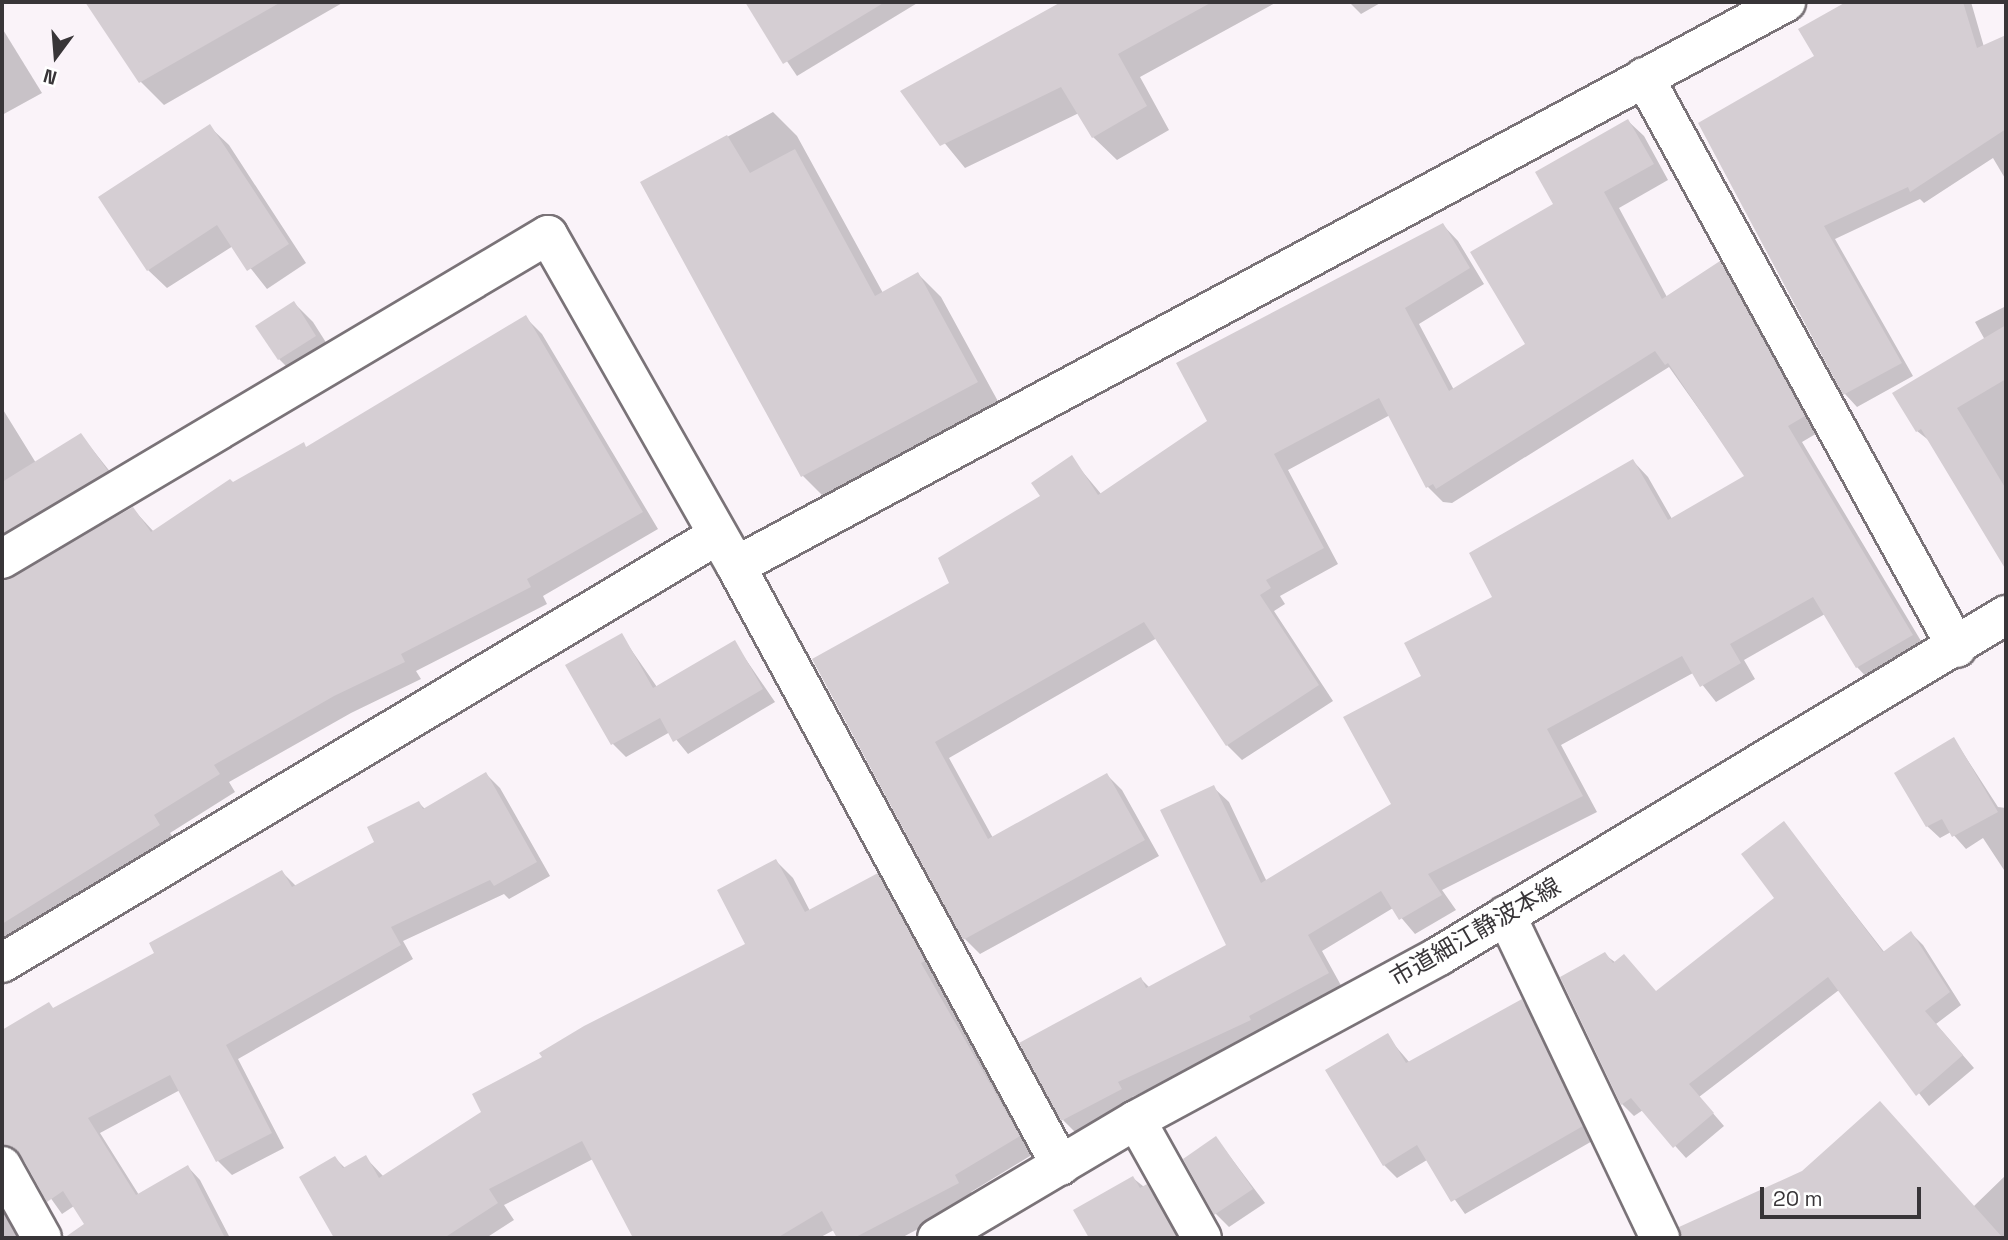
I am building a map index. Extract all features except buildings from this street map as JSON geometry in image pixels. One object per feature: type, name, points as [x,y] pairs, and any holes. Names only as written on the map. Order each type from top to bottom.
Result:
[{"type":"street","points":[[2,962],[726,551],[1786,2]]},
{"type":"street","points":[[1644,77],[1957,648]]},
{"type":"street","points":[[2,559],[548,235],[726,551],[1061,1166]]},
{"type":"street","name":"市道細江静波本線","points":[[937,1238],[1136,1120],[1506,915],[1808,731],[1957,648],[2006,615]]},
{"type":"street","points":[[1506,915],[1660,1238]]},
{"type":"street","points":[[1136,1120],[1202,1238]]},
{"type":"street","points":[[2,1166],[42,1238]]}]
